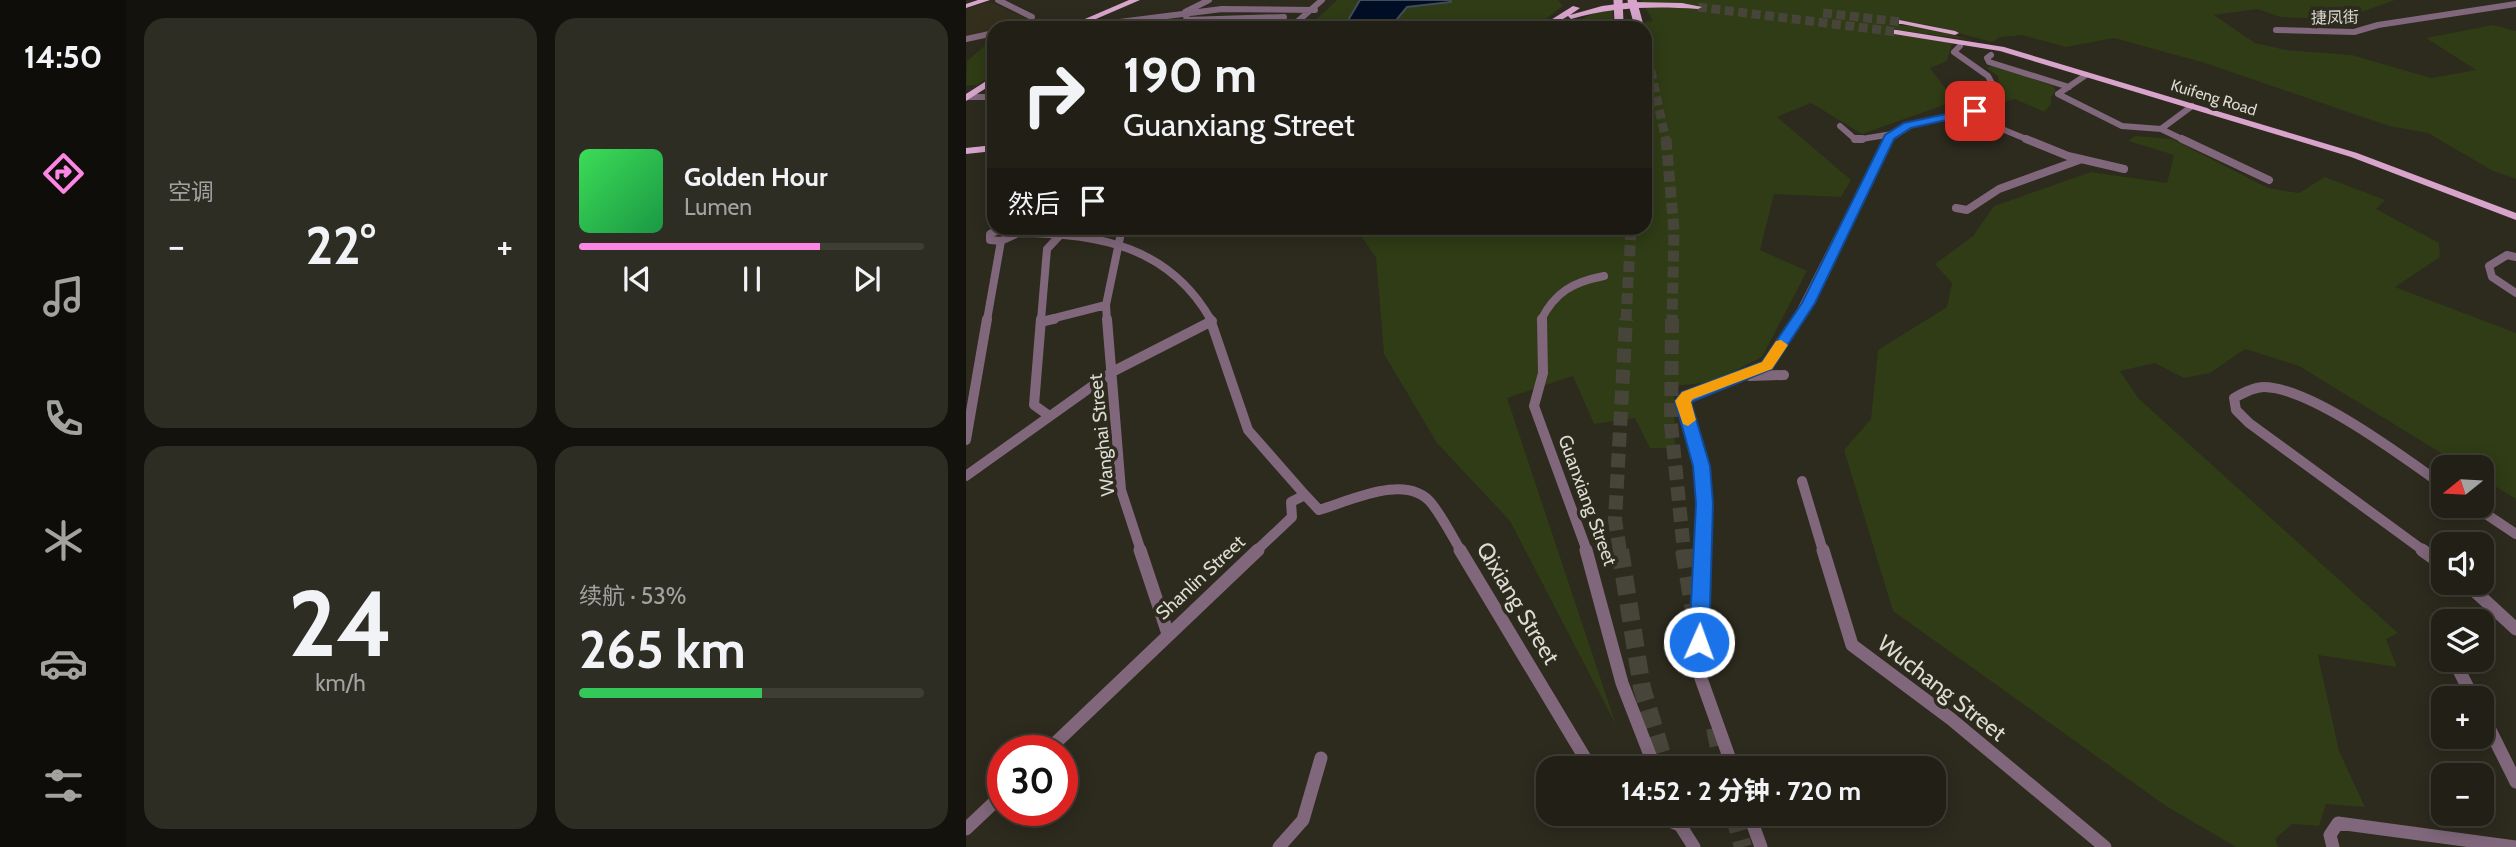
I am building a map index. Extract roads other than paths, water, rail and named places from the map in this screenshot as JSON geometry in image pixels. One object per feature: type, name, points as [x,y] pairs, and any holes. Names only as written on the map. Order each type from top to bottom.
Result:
[{"type":"main road","points":[[966,6],[986,0]]},
{"type":"main road","points":[[1084,21],[1136,0]]},
{"type":"main road","points":[[1632,0],[1638,21]]},
{"type":"main road","points":[[1557,21],[1615,2]]},
{"type":"main road","points":[[1615,2],[1619,21]]},
{"type":"main road","points":[[1560,21],[1569,15],[1577,3],[1698,6]]},
{"type":"main road","name":"Kuifeng Road","points":[[1899,27],[1952,32],[2345,148],[2516,215],[2354,155],[2086,75],[1899,27]]},
{"type":"main road","points":[[966,97],[987,84]]},
{"type":"main road","points":[[966,151],[987,149]]},
{"type":"street","points":[[998,0],[1032,17],[1031,21]]},
{"type":"street","points":[[1185,12],[1209,0]]},
{"type":"street","points":[[1300,21],[1315,10],[1322,0]]},
{"type":"street","name":"捷凤街","points":[[2276,30],[2344,34],[2369,30],[2378,25],[2516,4]]},
{"type":"street","points":[[1115,21],[1222,9],[1315,10]]},
{"type":"street","points":[[1185,12],[1186,20],[1307,16]]},
{"type":"street","points":[[1251,21],[1255,17]]},
{"type":"street","points":[[966,39],[987,34]]},
{"type":"street","points":[[1840,126],[1856,140],[1892,134],[1907,125],[1934,117],[1993,106],[1997,93],[1988,76],[1954,52],[1955,43]]},
{"type":"street","points":[[1994,51],[1987,58],[1989,62],[2069,86]]},
{"type":"street","points":[[2086,75],[2058,94],[2122,126],[2161,129],[2269,180]]},
{"type":"street","points":[[966,97],[987,97]]},
{"type":"street","points":[[2161,129],[2192,106]]},
{"type":"street","points":[[1975,111],[1980,120],[2082,159],[2124,169]]},
{"type":"street","points":[[1729,756],[1698,670],[1704,504],[1702,466],[1682,401],[1687,396],[1767,365],[1808,303],[1892,134]]},
{"type":"street","points":[[1956,208],[1967,211],[1999,189],[2082,159]]},
{"type":"street","points":[[991,235],[984,239],[1001,241],[1011,235]]},
{"type":"street","points":[[1048,415],[1034,405],[1047,249],[1057,235]]},
{"type":"street","points":[[1075,235],[1118,243],[1177,272],[1212,321],[1249,431],[1305,495]]},
{"type":"street","name":"Wanghai Street","points":[[1120,235],[1105,305],[1121,490],[1168,634]]},
{"type":"street","points":[[966,440],[1001,241]]},
{"type":"street","points":[[2516,257],[2507,255],[2489,267],[2492,277],[2516,293]]},
{"type":"street","name":"Guanxiang Street","points":[[1604,276],[1582,280],[1562,290],[1549,304],[1540,323],[1544,373],[1534,406],[1594,572],[1622,683],[1650,756]]},
{"type":"street","points":[[1041,322],[1105,305]]},
{"type":"street","points":[[966,476],[1048,415],[1112,372],[1212,321]]},
{"type":"street","points":[[1744,376],[1784,375]]},
{"type":"street","points":[[2431,478],[2302,397],[2265,387],[2250,390],[2234,398],[2236,410],[2249,423],[2431,556]]},
{"type":"street","name":"Wuchang Street","points":[[1802,481],[1852,645],[1951,719],[2105,847]]},
{"type":"street","name":"Qixiang Street","points":[[1305,495],[1319,510],[1387,490],[1409,490],[1432,502],[1584,756]]},
{"type":"street","name":"Shanlin Street","points":[[1064,735],[1292,517],[1291,502],[1305,495]]},
{"type":"street","points":[[2492,518],[2516,534]]},
{"type":"street","points":[[2479,595],[2516,629]]},
{"type":"street","points":[[2494,738],[2516,782]]},
{"type":"street","points":[[1279,847],[1303,820],[1321,758]]},
{"type":"street","points":[[966,829],[987,809]]},
{"type":"street","points":[[2333,847],[2330,835],[2338,823],[2516,847]]},
{"type":"street","points":[[1680,826],[1694,847]]},
{"type":"street","points":[[1753,826],[1761,847]]},
{"type":"water","points":[[1360,0],[1451,2],[1407,7],[1395,21],[1348,21]]},
{"type":"tunnel","points":[[1698,7],[1897,32]]},
{"type":"tunnel","points":[[1823,13],[1902,22]]},
{"type":"tunnel","points":[[1652,76],[1666,141]]},
{"type":"tunnel","points":[[1666,139],[1674,231],[1672,320]]},
{"type":"tunnel","points":[[1626,320],[1631,235]]},
{"type":"tunnel","points":[[1620,551],[1615,520],[1626,319]]},
{"type":"tunnel","points":[[1672,319],[1671,424],[1684,551]]},
{"type":"tunnel","points":[[1620,550],[1642,688],[1662,756]]},
{"type":"tunnel","points":[[1684,550],[1697,629]]},
{"type":"tunnel","points":[[1715,728],[1721,756]]},
{"type":"tunnel","points":[[1737,826],[1743,847]]}]
